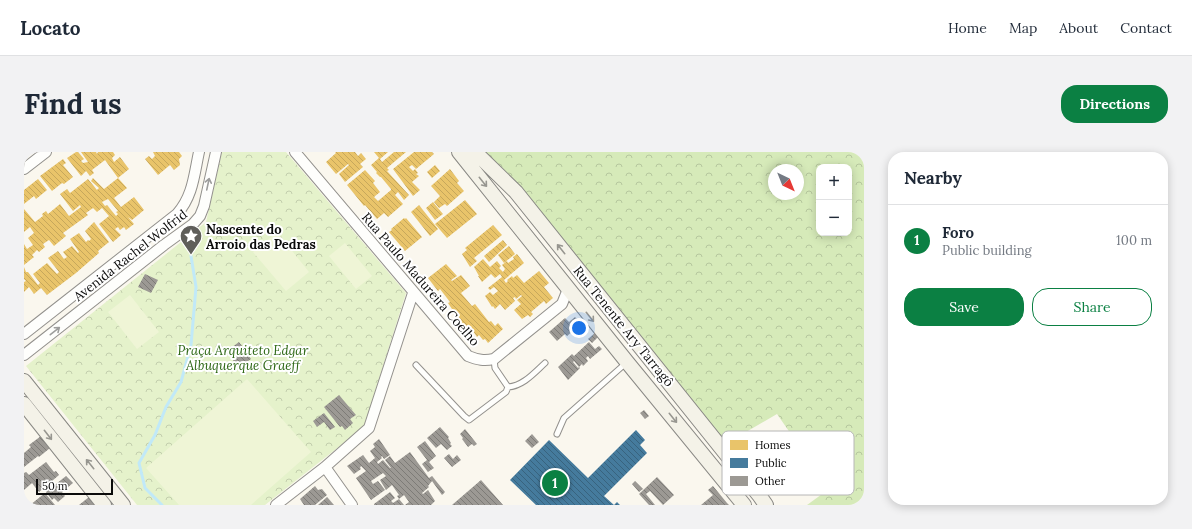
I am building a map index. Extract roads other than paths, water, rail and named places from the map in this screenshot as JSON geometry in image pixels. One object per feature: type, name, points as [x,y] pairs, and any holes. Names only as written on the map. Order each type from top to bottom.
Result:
[{"type":"main road","name":"Rua Tenente Ary Tarragô","points":[[459,152],[722,478]]},
{"type":"main road","name":"Rua Tenente Ary Tarragô","points":[[475,152],[516,192],[722,451]]},
{"type":"main road","points":[[568,289],[584,276]]},
{"type":"main road","points":[[578,301],[593,288]]},
{"type":"main road","points":[[24,380],[123,505]]},
{"type":"main road","points":[[24,404],[104,505]]},
{"type":"main road","points":[[90,487],[101,477]]},
{"type":"main road","name":"Rua Tenente Ary Tarragô","points":[[736,495],[744,505]]},
{"type":"street","points":[[24,169],[46,152]]},
{"type":"street","name":"Avenida Rachel Wolfrid","points":[[24,334],[177,214],[190,196],[199,152]]},
{"type":"street","name":"Avenida Rachel Wolfrid","points":[[24,355],[193,224],[200,216],[204,206],[216,152]]},
{"type":"street","name":"Rua Paulo Madureira Coelho","points":[[295,152],[413,293],[468,356],[476,360],[485,361],[494,359]]},
{"type":"street","points":[[154,231],[164,245]]},
{"type":"street","points":[[562,304],[568,289]]},
{"type":"street","points":[[276,505],[325,467],[369,428],[413,293]]},
{"type":"street","points":[[494,359],[562,304],[578,301]]},
{"type":"street","points":[[325,467],[352,505]]},
{"type":"lane","points":[[494,359],[496,368],[508,387]]},
{"type":"lane","points":[[557,434],[564,418],[627,362]]},
{"type":"lane","points":[[508,387],[515,386],[527,379],[545,363]]},
{"type":"lane","points":[[416,365],[469,420],[506,392],[508,387]]},
{"type":"waterway","points":[[162,505],[145,488],[139,463],[155,435],[166,407],[181,382],[191,345],[196,287],[191,256]]},
{"type":"place","name":"Nascente do Arroio das Pedras","points":[[191,256]]},
{"type":"place","name":"Foro","points":[[555,483]]},
{"type":"park label","name":"Praça Arquiteto Edgar Albuquerque Graeff","points":[[243,358]]}]
